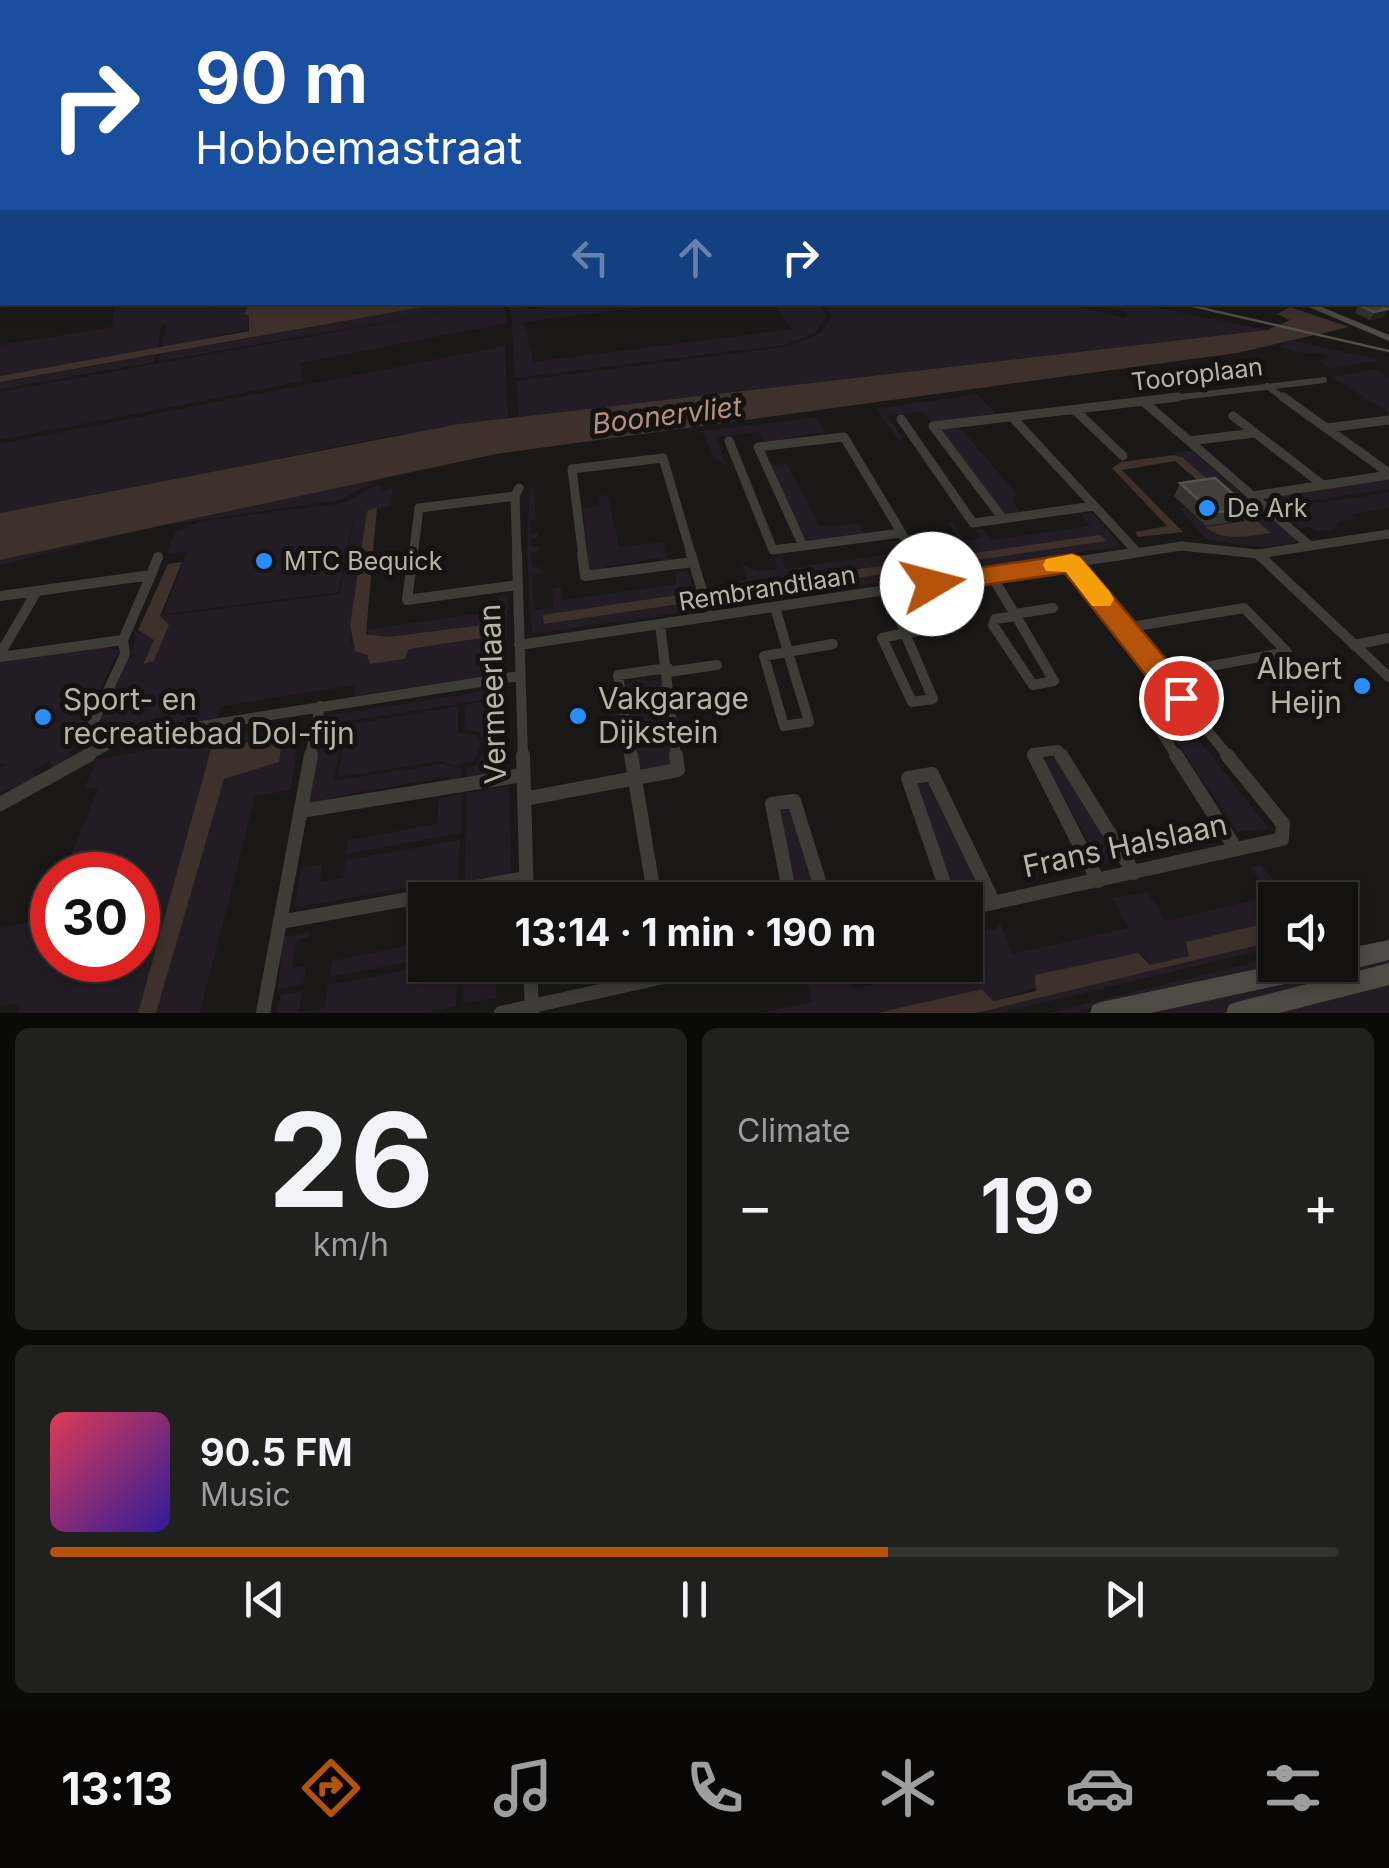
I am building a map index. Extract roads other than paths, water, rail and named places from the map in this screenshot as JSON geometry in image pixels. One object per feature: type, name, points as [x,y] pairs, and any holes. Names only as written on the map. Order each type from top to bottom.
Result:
[{"type":"main road","points":[[1308,305],[1389,338]]},
{"type":"main road","points":[[1358,957],[1389,950]]},
{"type":"main road","points":[[1237,1013],[1389,974]]},
{"type":"main road","points":[[1101,1013],[1258,979]]},
{"type":"street","name":"Tooroplaan","points":[[1003,519],[933,426],[1324,380]]},
{"type":"street","points":[[1267,386],[1389,474]]},
{"type":"street","points":[[1142,401],[1310,546]]},
{"type":"street","points":[[1074,409],[1124,456]]},
{"type":"street","points":[[1234,416],[1323,486]]},
{"type":"street","points":[[1012,417],[1137,552]]},
{"type":"street","points":[[901,419],[974,523],[1094,506]]},
{"type":"street","points":[[1327,428],[1389,420]]},
{"type":"street","points":[[1190,442],[1256,433]]},
{"type":"street","points":[[803,546],[758,447],[844,437],[932,584]]},
{"type":"street","points":[[729,440],[773,550],[901,533]]},
{"type":"street","points":[[693,562],[585,576],[572,469],[663,458],[710,617]]},
{"type":"street","points":[[1252,496],[1389,474]]},
{"type":"street","points":[[517,492],[419,508],[406,600],[517,585]]},
{"type":"street","name":"Vermeerlaan","points":[[517,492],[526,882]]},
{"type":"street","name":"Rembrandtlaan","points":[[519,645],[1137,552],[1204,546],[1258,554],[1389,534]]},
{"type":"street","points":[[1258,554],[1389,677]]},
{"type":"street","points":[[94,751],[88,734],[125,654],[123,640],[158,557]]},
{"type":"street","points":[[1072,563],[1181,698]]},
{"type":"street","points":[[991,575],[1016,615],[1054,682],[1033,685],[993,625],[995,619],[1016,615],[1053,608]]},
{"type":"street","points":[[0,596],[150,576]]},
{"type":"street","points":[[888,590],[906,633],[919,666],[933,699],[912,702],[882,638],[906,633],[944,627]]},
{"type":"street","points":[[0,656],[37,591]]},
{"type":"street","points":[[775,606],[789,651],[809,722],[784,726],[764,656],[789,651],[834,644]]},
{"type":"street","points":[[1124,628],[1244,608],[1287,652],[1162,675]]},
{"type":"street","points":[[524,799],[678,770],[660,624]]},
{"type":"street","points":[[1354,644],[1389,638]]},
{"type":"street","points":[[0,656],[123,640]]},
{"type":"street","points":[[651,882],[618,675],[716,664]]},
{"type":"street","points":[[0,804],[118,739],[519,676]]},
{"type":"street","points":[[1181,698],[1144,704],[1236,849]]},
{"type":"street","name":"Frans Halslaan","points":[[983,905],[1282,839],[1283,824],[1181,698]]},
{"type":"street","points":[[263,1013],[320,706]]},
{"type":"street","points":[[1098,880],[1034,753],[1058,750],[1134,873]]},
{"type":"street","points":[[944,882],[908,778],[932,774],[994,902]]},
{"type":"street","points":[[301,811],[523,775]]},
{"type":"street","points":[[788,882],[772,804],[794,801],[820,882]]},
{"type":"street","points":[[280,922],[526,878]]},
{"type":"street","points":[[531,982],[532,1011]]},
{"type":"street","points":[[500,1013],[532,1011],[629,982]]},
{"type":"water","points":[[248,305],[434,305],[0,382],[0,376],[249,331],[249,316],[244,314]]},
{"type":"water","name":"Boonervliet","points":[[1290,307],[1349,327],[1237,353],[496,454],[0,560],[0,513],[459,424],[1267,330],[1290,320],[1277,314]]},
{"type":"water","points":[[1174,455],[1183,458],[1271,533],[1228,536],[1205,527],[1245,521],[1175,461],[1122,470],[1183,532],[1138,537],[1135,532],[1167,526],[1112,468],[1121,462]]},
{"type":"water","points":[[377,507],[366,634],[388,637],[482,625],[482,638],[409,649],[404,659],[370,664],[367,655],[355,651],[350,625],[367,511]]},
{"type":"water","points":[[1100,535],[1106,541],[943,565],[938,558]]},
{"type":"water","points":[[182,562],[160,616],[169,625],[154,661],[143,664],[154,640],[138,630],[168,564]]},
{"type":"water","points":[[900,563],[904,571],[728,597],[726,589]]},
{"type":"water","points":[[684,594],[686,603],[544,624],[543,615]]},
{"type":"water","points":[[283,735],[279,762],[224,779],[156,1013],[138,1013],[147,982],[160,982],[160,933],[211,749]]},
{"type":"water","points":[[1258,925],[1258,945],[976,1013],[877,1013],[982,989],[993,1001],[1036,991],[1035,975],[1138,953],[1150,965],[1189,956],[1186,942]]},
{"type":"tram line","points":[[1188,305],[1389,351]]},
{"type":"place","name":"De Ark","points":[[1207,508]]},
{"type":"place","name":"MTC Bequick","points":[[264,561]]},
{"type":"place","name":"Albert Heijn","points":[[1362,686]]},
{"type":"place","name":"Vakgarage Dijkstein","points":[[578,716]]},
{"type":"place","name":"Sport- en recreatiebad Dol-fijn","points":[[43,717]]}]
